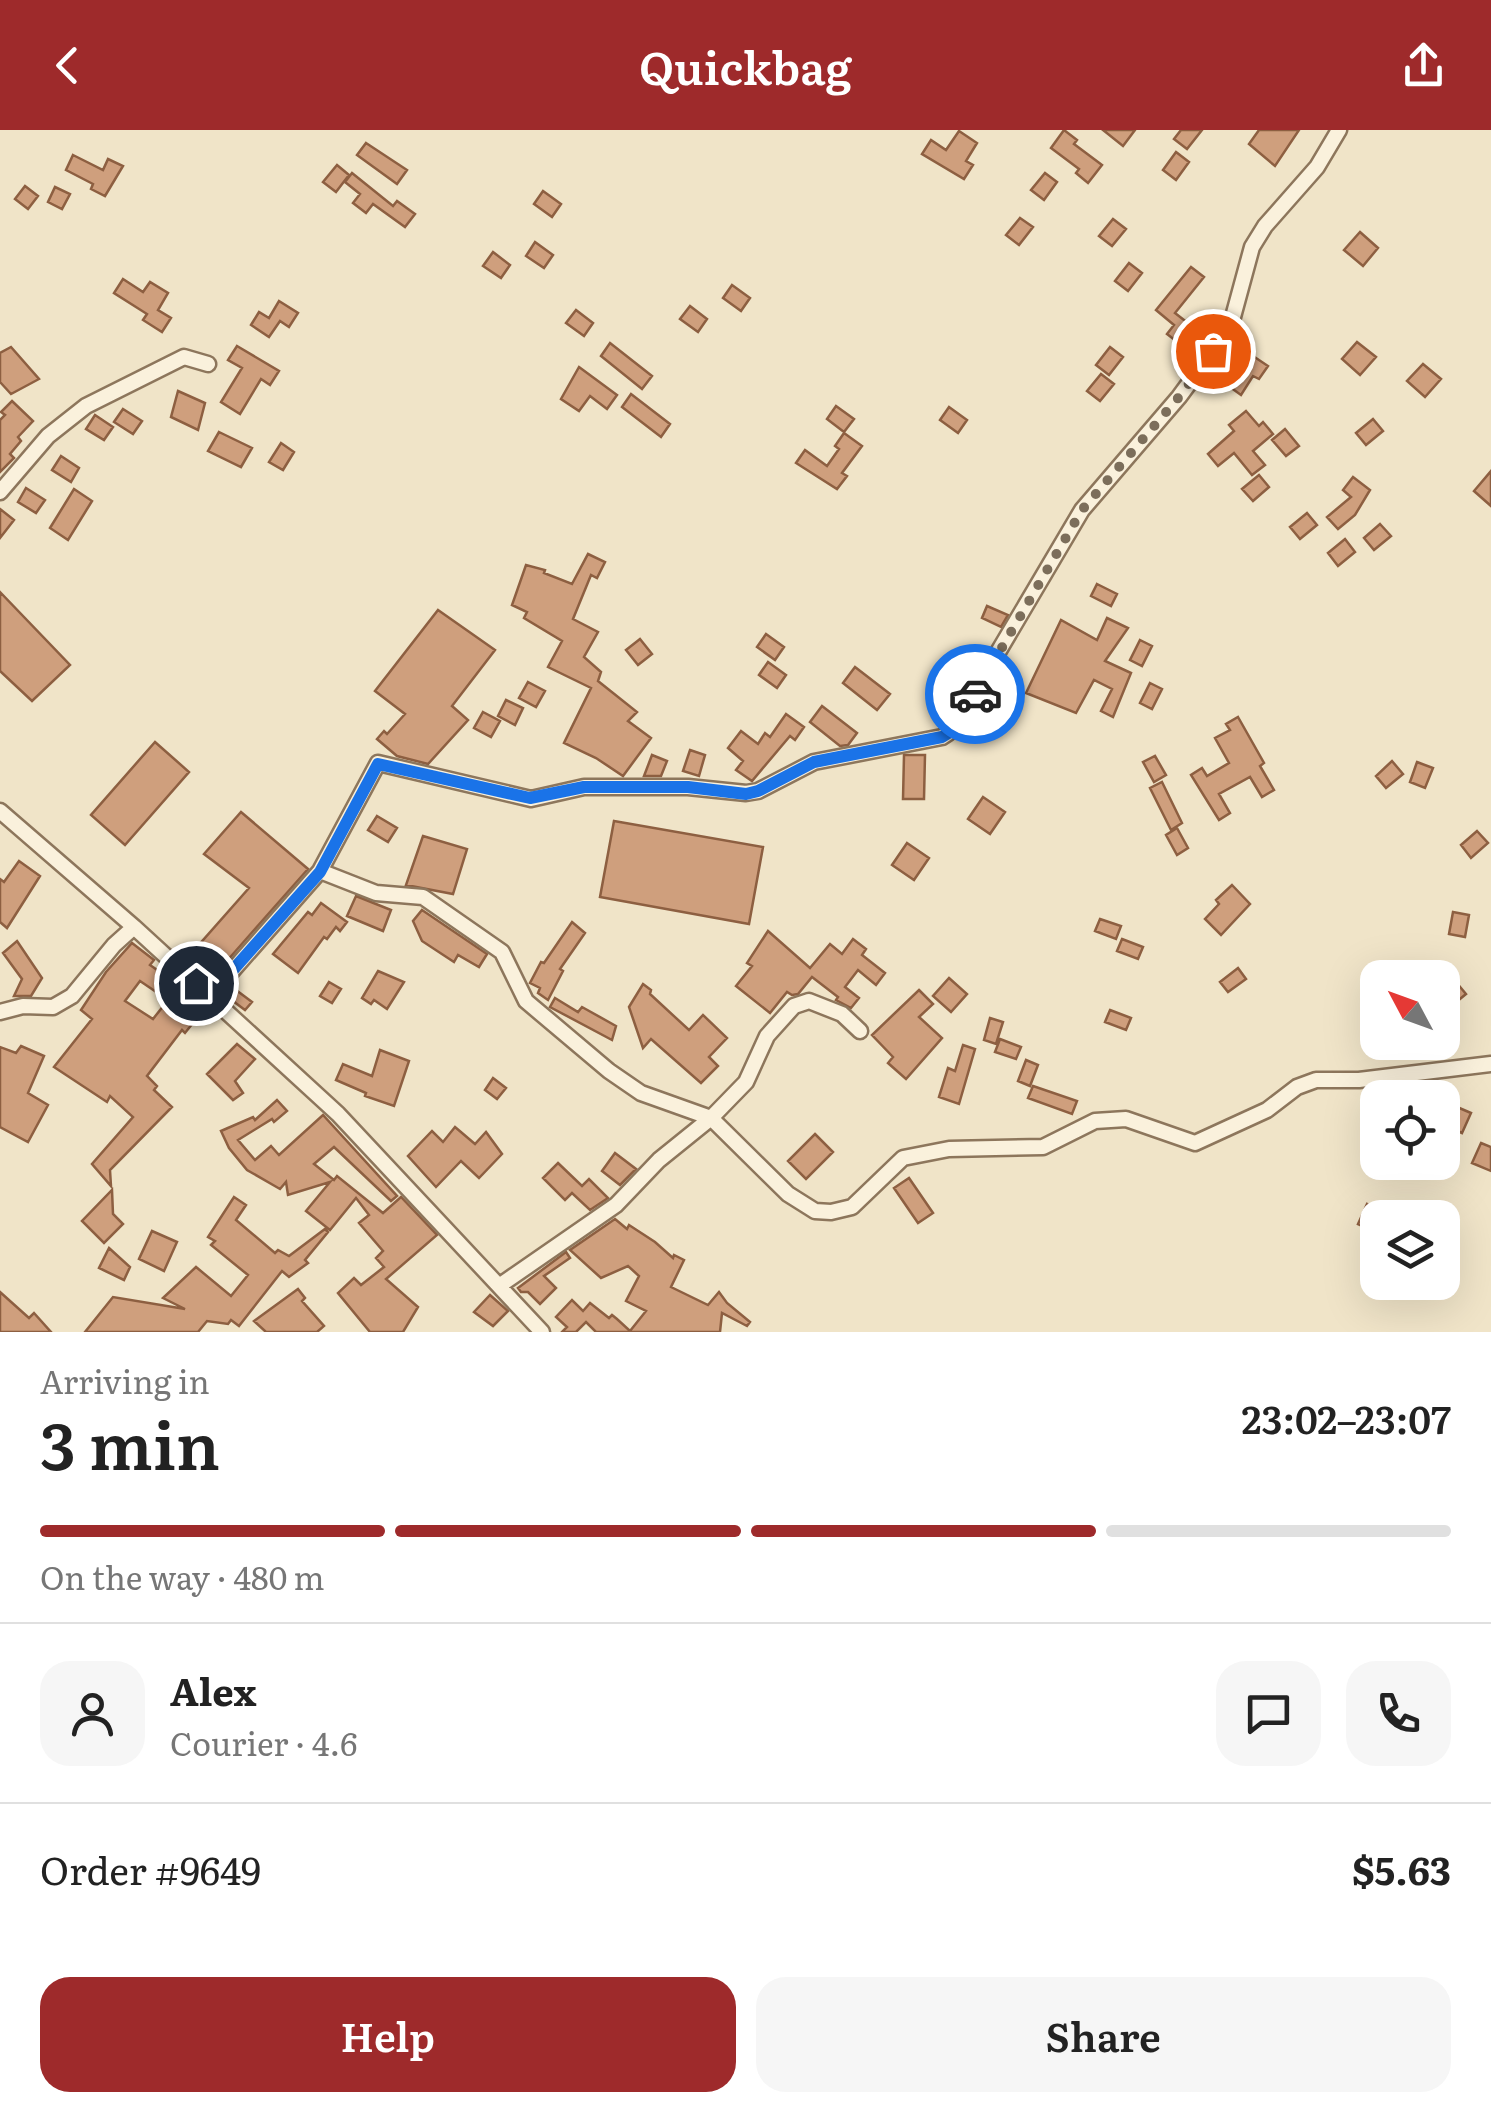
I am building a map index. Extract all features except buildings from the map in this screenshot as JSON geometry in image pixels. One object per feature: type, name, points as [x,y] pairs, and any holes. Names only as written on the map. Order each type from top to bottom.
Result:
[{"type":"street","points":[[196,983],[232,971],[320,872],[378,764],[530,798],[584,787],[688,787],[746,794],[814,762],[950,732],[968,708],[1082,510],[1179,397],[1230,328],[1252,247],[1265,226],[1317,167],[1339,130]]},
{"type":"street","points":[[0,492],[48,436],[86,406],[184,357],[208,364]]},
{"type":"street","points":[[0,811],[134,926],[338,1114],[542,1332]]},
{"type":"street","points":[[320,872],[376,894],[423,897],[502,952],[526,1001],[610,1071],[641,1092],[710,1118],[788,1194],[815,1211],[852,1207],[903,1158],[949,1150],[1044,1147],[1095,1121],[1126,1119],[1195,1142],[1268,1110],[1297,1087],[1316,1080],[1359,1080],[1491,1064]]},
{"type":"street","points":[[0,1012],[23,1006],[53,1007],[72,996],[134,926]]},
{"type":"street","points":[[499,1286],[616,1205],[659,1160],[710,1118],[746,1082],[766,1036],[794,1006],[808,1001],[842,1014],[860,1031]]},
{"type":"way so far","points":[[975,694],[1082,510],[1179,397],[1213,351]]},
{"type":"route","points":[[196,983],[232,971],[320,872],[378,764],[530,798],[584,787],[688,787],[746,794],[814,762],[942,737],[950,732],[975,694]]}]
